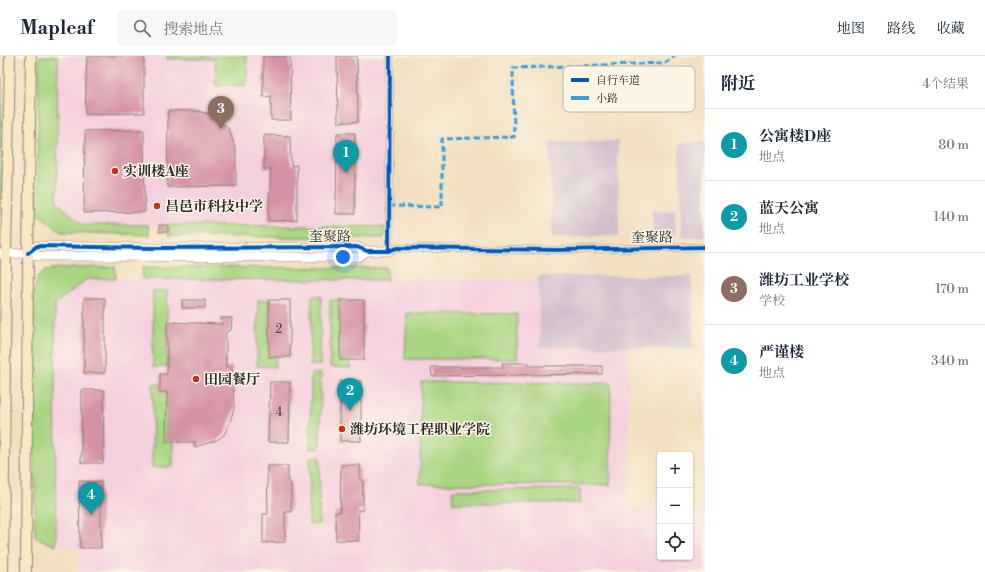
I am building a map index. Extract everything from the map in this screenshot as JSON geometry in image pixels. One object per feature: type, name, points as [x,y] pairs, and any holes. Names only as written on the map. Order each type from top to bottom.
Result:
[{"type":"main road","points":[[3,572],[3,254],[10,56]]},
{"type":"main road","points":[[26,572],[30,56]]},
{"type":"street","points":[[389,251],[390,56]]},
{"type":"street","name":"奎聚路","points":[[3,254],[28,253],[37,246],[153,248],[357,247],[366,251],[389,251],[397,248],[558,250],[705,247]]},
{"type":"shaded area","points":[[58,56],[386,56],[385,227],[83,225],[57,202]]},
{"type":"shaded area","points":[[618,141],[619,236],[552,237],[550,142]]},
{"type":"shaded area","points":[[705,142],[705,236],[682,237],[679,143]]},
{"type":"shaded area","points":[[675,210],[676,235],[653,236],[652,211]]},
{"type":"shaded area","points":[[538,276],[692,276],[693,348],[540,347]]},
{"type":"shaded area","name":"潍坊环境工程职业学院","points":[[87,279],[538,280],[540,347],[629,348],[629,510],[657,510],[657,560],[693,560],[693,510],[705,510],[705,572],[78,572],[78,547],[56,546],[55,304]]},
{"type":"green space","points":[[39,56],[58,56],[57,202],[83,225],[148,225],[149,235],[61,232],[37,213]]},
{"type":"green space","points":[[167,56],[247,56],[247,85],[216,85],[215,59],[167,59]]},
{"type":"green space","points":[[0,77],[2,77],[2,206],[0,214]]},
{"type":"green space","points":[[168,225],[385,227],[384,238],[168,236]]},
{"type":"green space","points":[[115,267],[116,279],[87,279],[55,304],[56,546],[35,537],[33,294],[38,277],[46,270],[62,268]]},
{"type":"green space","points":[[143,267],[387,268],[387,280],[142,279]]},
{"type":"green space","points":[[153,291],[167,291],[167,367],[153,367]]},
{"type":"green space","points":[[312,296],[321,296],[320,365],[310,365]]},
{"type":"green space","points":[[258,300],[269,300],[269,357],[276,357],[275,367],[257,366]]},
{"type":"green space","points":[[330,300],[340,300],[340,360],[351,360],[351,368],[330,367]]},
{"type":"green space","points":[[407,313],[517,314],[517,359],[405,359]]},
{"type":"green space","points":[[311,374],[321,374],[320,449],[310,449]]},
{"type":"green space","points":[[421,382],[611,383],[610,485],[420,484]]},
{"type":"green space","points":[[153,384],[160,384],[160,392],[167,392],[166,441],[173,442],[173,467],[152,467]]},
{"type":"green space","points":[[310,457],[320,457],[319,524],[309,524]]},
{"type":"green space","points":[[580,489],[580,503],[453,503],[452,490]]},
{"type":"building","points":[[87,56],[144,56],[144,113],[85,114]]},
{"type":"building","points":[[263,56],[290,56],[291,120],[271,120],[271,96],[263,97]]},
{"type":"building","points":[[337,56],[357,56],[358,122],[338,122]]},
{"type":"building","points":[[168,111],[197,111],[213,115],[229,129],[236,150],[236,186],[167,187]]},
{"type":"building","name":"实训楼A座","points":[[144,130],[145,212],[84,213],[85,131]]},
{"type":"building","points":[[337,133],[355,133],[355,214],[336,214]]},
{"type":"building","points":[[264,135],[290,136],[291,166],[297,165],[297,220],[268,221],[271,168],[264,169]]},
{"type":"building","points":[[159,225],[168,225],[168,232],[159,232]]},
{"type":"building","points":[[84,298],[105,298],[105,373],[84,373]]},
{"type":"building","points":[[182,300],[205,300],[205,308],[182,308]]},
{"type":"building","points":[[269,300],[290,300],[290,357],[269,357]]},
{"type":"building","points":[[340,300],[364,300],[364,360],[340,360]]},
{"type":"building","name":"田园餐厅","points":[[221,318],[232,318],[231,330],[226,332],[226,367],[232,366],[234,409],[229,424],[224,435],[217,440],[195,447],[195,442],[166,442],[167,392],[160,392],[160,374],[167,374],[167,322],[222,324]]},
{"type":"building","points":[[502,363],[529,363],[529,366],[602,366],[602,374],[432,376],[431,367],[503,367]]},
{"type":"building","points":[[340,381],[361,381],[361,441],[340,441]]},
{"type":"building","points":[[270,382],[290,382],[289,442],[268,442]]},
{"type":"building","points":[[82,390],[104,390],[103,463],[81,463]]},
{"type":"building","points":[[341,465],[360,465],[360,480],[363,480],[363,510],[358,510],[359,541],[336,540],[335,512],[340,512]]},
{"type":"building","points":[[267,466],[288,466],[288,482],[291,483],[291,512],[285,512],[285,542],[263,543],[263,514],[268,514]]},
{"type":"building","points":[[79,481],[101,482],[101,548],[80,548]]},
{"type":"marked path","points":[[574,66],[665,63],[675,56]]},
{"type":"marked path","points":[[389,206],[442,207],[442,139],[514,137],[513,68],[563,66]]},
{"type":"cycle path","points":[[389,251],[390,56]]},
{"type":"cycle path","points":[[28,253],[37,246],[153,248],[357,247],[367,251],[389,251],[397,248],[558,250],[705,247]]},
{"type":"place","name":"潍坊工业学校","points":[[221,129]]},
{"type":"place","name":"实训楼A座","points":[[115,171]]},
{"type":"place","name":"公寓楼D座","points":[[346,173]]},
{"type":"place","name":"昌邑市科技中学","points":[[157,206]]},
{"type":"place","name":"田园餐厅","points":[[196,379]]},
{"type":"place","name":"蓝天公寓","points":[[350,411]]},
{"type":"place","name":"潍坊环境工程职业学院","points":[[342,429]]},
{"type":"place","name":"严谨楼","points":[[91,515]]}]
